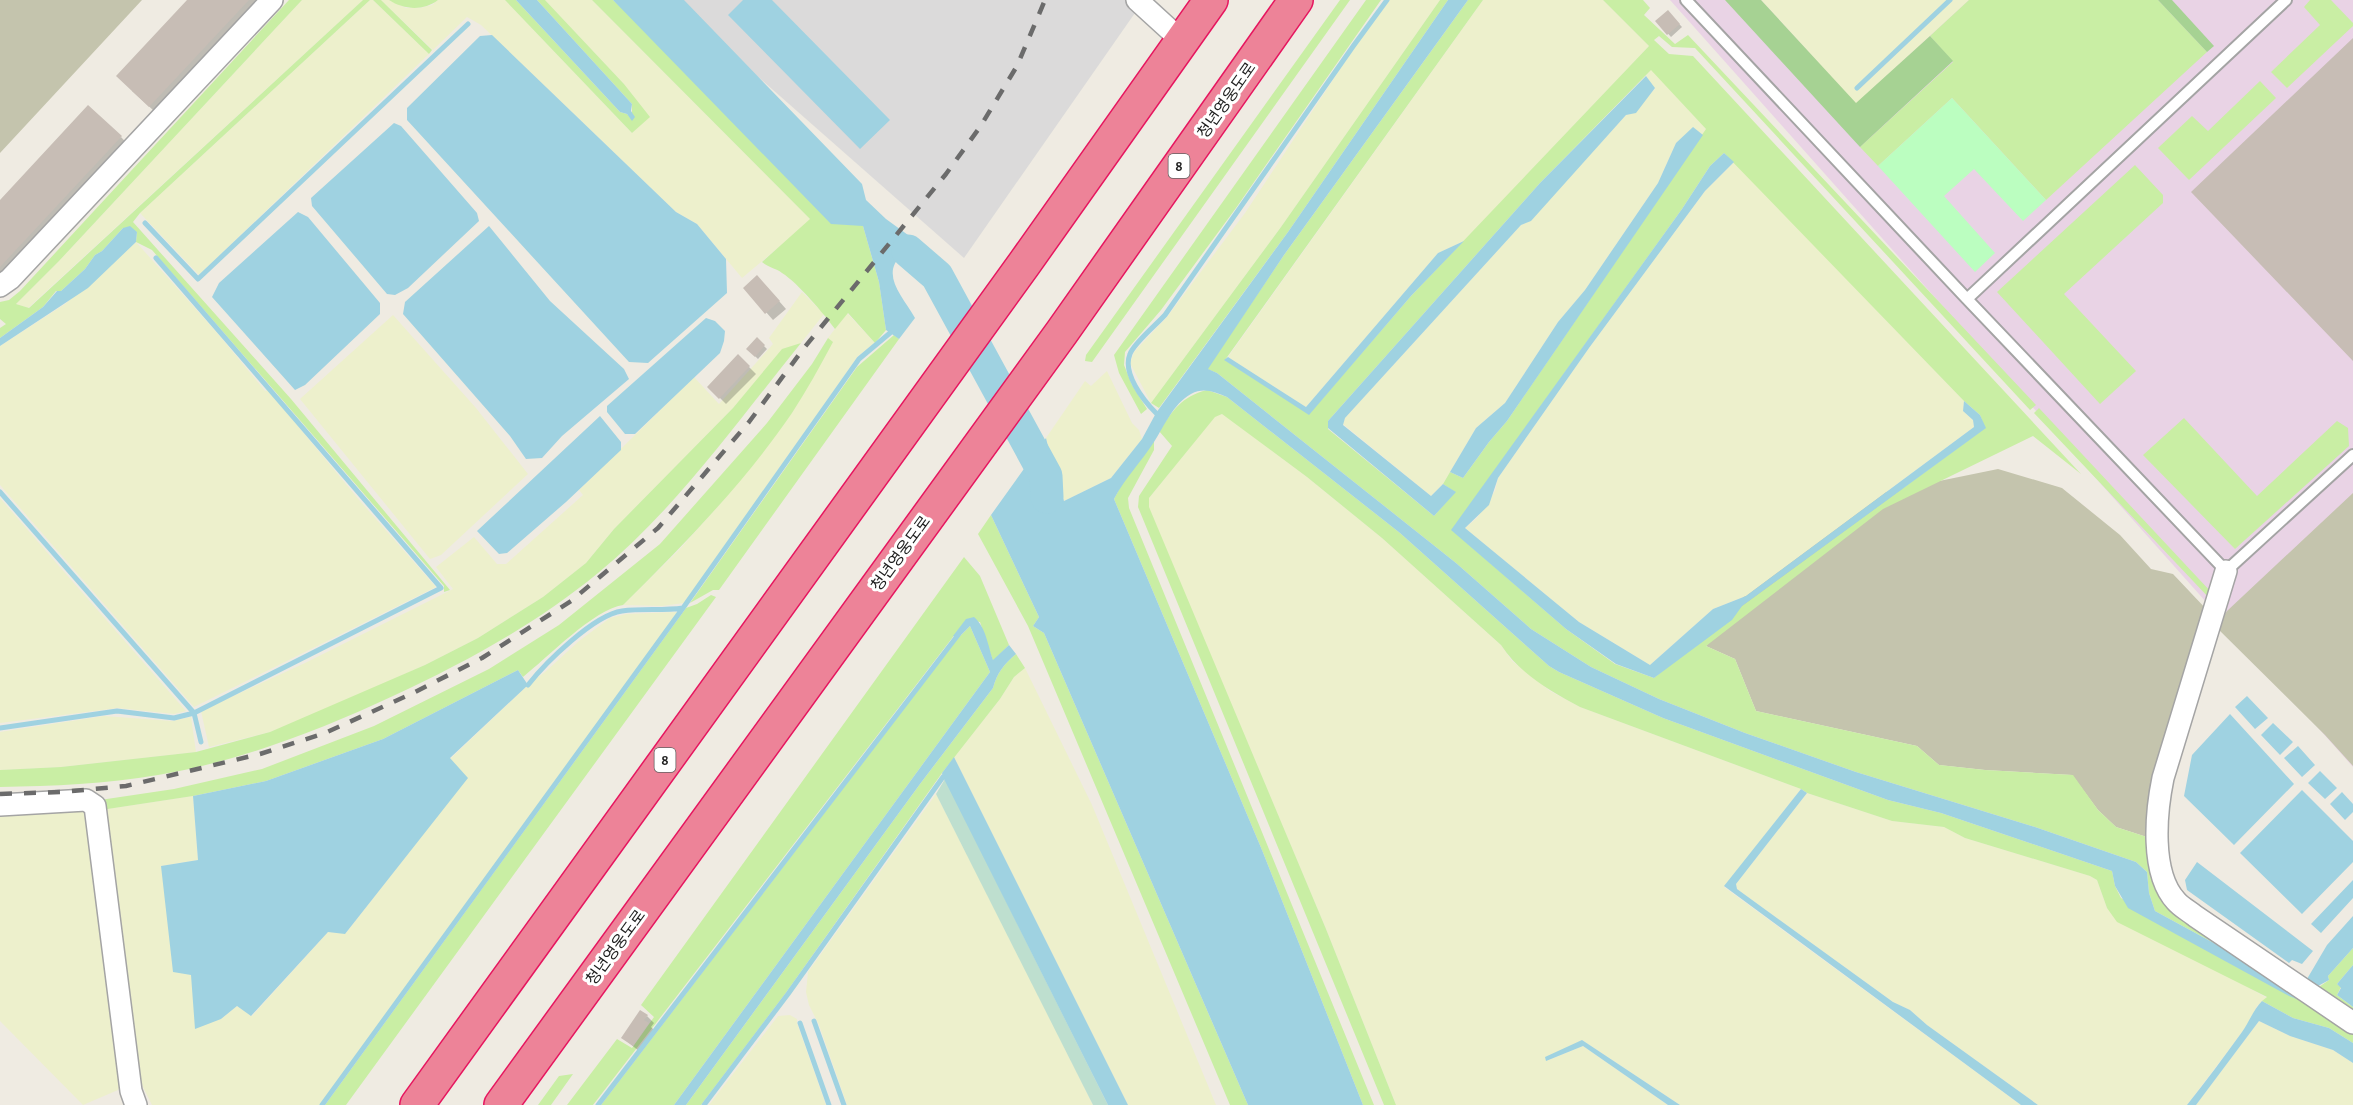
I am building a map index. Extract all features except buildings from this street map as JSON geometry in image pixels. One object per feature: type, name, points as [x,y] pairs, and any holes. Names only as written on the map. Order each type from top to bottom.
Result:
[{"type":"highway","name":"8","points":[[417,1105],[1024,264],[1211,0]]},
{"type":"highway","name":"청년영웅도로","points":[[501,1105],[1062,332],[1296,0]]},
{"type":"street","points":[[0,286],[10,279],[272,0]]},
{"type":"street","points":[[1137,0],[1182,41]]},
{"type":"street","points":[[2226,571],[2163,778],[2157,808],[2160,863],[2166,885],[2176,901],[2194,916],[2353,1023]]},
{"type":"street","points":[[0,805],[86,800],[95,806],[131,1091],[136,1105]]},
{"type":"lane","points":[[1686,0],[1966,299],[2226,571],[2353,455]]},
{"type":"lane","points":[[1966,299],[2286,0]]},
{"type":"shaded area","points":[[0,0],[142,0],[0,153]]},
{"type":"shaded area","points":[[302,0],[363,0],[28,308],[16,304],[59,261]]},
{"type":"shaded area","points":[[370,0],[373,0],[429,54],[199,275],[140,213]]},
{"type":"shaded area","points":[[381,0],[389,0],[406,8],[420,8],[432,5],[438,0],[505,0],[632,133],[649,117],[624,84],[545,0],[592,0],[811,220],[742,278],[697,224],[676,212],[481,25],[467,17],[433,50]]},
{"type":"shaded area","points":[[671,0],[1144,0],[964,258]]},
{"type":"shaded area","points":[[1390,0],[1440,0],[1281,227],[1151,403],[1130,363],[1134,352],[1167,317],[1245,213],[1356,45]]},
{"type":"shaded area","points":[[1483,0],[1603,0],[1649,46],[1464,241],[1438,253],[1306,407],[1228,357]]},
{"type":"shaded area","points":[[1670,0],[2353,0],[2353,767]]},
{"type":"shaded area","points":[[1761,0],[1969,0],[1856,104]]},
{"type":"shaded area","points":[[1651,69],[1706,129],[1703,135],[1693,128],[1676,143],[1658,183],[1585,290],[1558,322],[1505,403],[1476,428],[1443,484],[1431,496],[1343,424],[1345,418],[1521,225],[1531,220],[1626,115],[1655,89],[1646,76]]},
{"type":"shaded area","points":[[1734,162],[1964,401],[1963,411],[1973,420],[1974,427],[1746,596],[1713,609],[1650,665],[1579,622],[1465,528],[1477,518],[1495,491],[1498,478],[1589,348],[1705,191]]},
{"type":"shaded area","points":[[136,242],[219,335],[265,391],[268,390],[360,501],[436,587],[194,707],[0,485],[0,346],[65,304]]},
{"type":"shaded area","points":[[802,292],[824,314],[801,343],[782,350],[733,408],[614,529],[586,563],[543,597],[478,638],[339,704],[270,732],[209,747],[201,711],[305,663],[453,589],[436,567],[474,537],[497,564],[506,564],[583,495],[579,490],[694,377],[719,404],[773,344],[769,338]]},
{"type":"shaded area","points":[[847,313],[875,343],[858,356],[684,603],[662,606],[623,605],[678,551],[720,504],[791,414],[832,342],[828,338]]},
{"type":"shaded area","points":[[393,315],[476,408],[528,474],[441,555],[430,559],[300,399]]},
{"type":"shaded area","points":[[1107,371],[1142,439],[1111,478],[1064,501],[1046,438],[1085,381],[1091,386]]},
{"type":"shaded area","points":[[1223,414],[1307,477],[1382,538],[1501,645],[1512,661],[1550,691],[1580,707],[1801,789],[1724,887],[2021,1105],[1680,1105],[1582,1040],[1546,1061],[1583,1046],[1668,1105],[1396,1105],[1326,929],[1148,507],[1149,498],[1215,416]]},
{"type":"shaded area","points":[[1998,469],[2062,488],[2120,535],[2151,569],[2173,574],[2208,611],[2153,839],[2116,827],[2098,810],[2072,775],[1939,765],[1917,746],[1756,711],[1735,659],[1706,646],[1812,507]]},
{"type":"shaded area","points":[[2353,493],[2353,766],[2325,735],[2216,627],[2227,611]]},
{"type":"shaded area","points":[[0,498],[186,711],[174,714],[118,708],[0,723]]},
{"type":"shaded area","points":[[678,612],[320,1105],[152,1105],[137,1068],[101,810],[193,796],[198,860],[161,866],[191,975],[221,1019],[237,1006],[252,1016],[328,932],[346,933],[467,778],[450,759],[528,685],[579,641],[610,618],[626,614]]},
{"type":"shaded area","points":[[1025,668],[1092,805],[1216,1105],[1128,1105],[954,757],[1000,699],[1014,677]]},
{"type":"shaded area","points":[[104,716],[172,721],[191,717],[196,752],[61,767],[0,770],[0,732]]},
{"type":"shaded area","points":[[945,779],[1108,1105],[1093,1105],[936,794]]},
{"type":"shaded area","points":[[1807,793],[1892,821],[1944,827],[1965,838],[2090,876],[2097,880],[2107,908],[2267,998],[2257,1006],[2252,1018],[2187,1105],[2038,1105],[1927,1025],[1910,1010],[1893,1002],[1737,889],[1736,884]]},
{"type":"shaded area","points":[[936,794],[1093,1105],[847,1105],[819,1025],[809,1005],[806,992],[808,972]]},
{"type":"shaded area","points":[[84,808],[122,1081],[118,1090],[83,1105],[0,1021],[0,812]]},
{"type":"shaded area","points":[[790,1015],[797,1019],[826,1105],[709,1105],[778,1016]]},
{"type":"shaded area","points":[[2259,1021],[2290,1036],[2333,1050],[2353,1063],[2353,1105],[2196,1105]]},
{"type":"green space","points":[[289,0],[302,0],[59,261],[16,304],[29,308],[363,0],[370,0],[133,222],[291,399],[450,590],[444,592],[444,586],[152,250],[136,242],[137,232],[123,228],[61,291],[56,291],[43,307],[0,338],[0,328],[6,324],[0,319],[0,302],[9,300],[20,291]]},
{"type":"green space","points":[[373,0],[381,0],[432,50],[429,54]]},
{"type":"green space","points":[[389,0],[438,0],[427,6],[414,8],[401,6]]},
{"type":"green space","points":[[505,0],[516,0],[620,112],[627,114],[632,120],[632,104],[537,0],[545,0],[624,84],[650,117],[632,133]]},
{"type":"green space","points":[[592,0],[613,0],[863,226],[879,282],[886,330],[875,343],[848,313],[835,329],[818,307],[795,284],[780,271],[762,262],[810,219]]},
{"type":"green space","points":[[1340,0],[1350,0],[1092,362],[1085,361],[1086,355]]},
{"type":"green space","points":[[1366,0],[1381,0],[1236,208],[1161,310],[1125,352],[1124,365],[1132,385],[1147,409],[1141,414],[1119,373],[1114,355]]},
{"type":"green space","points":[[1440,0],[1448,0],[1288,232],[1159,408],[1151,403],[1281,227]]},
{"type":"green space","points":[[1468,0],[1483,0],[1225,360],[1309,414],[1411,296],[1649,46],[1603,0],[1643,0],[1650,8],[1644,15],[1675,44],[1688,35],[2036,405],[2030,410],[1695,48],[1672,47],[1659,36],[1654,40],[1669,54],[1693,56],[2081,474],[2033,436],[1883,509],[1706,646],[1735,659],[1756,711],[1917,746],[1939,765],[2073,775],[2098,810],[2116,827],[2153,839],[2163,891],[2298,989],[2155,911],[2149,893],[2147,872],[2136,862],[2035,827],[1856,772],[1745,733],[1659,699],[1591,667],[1531,629],[1456,563],[1217,373],[1207,369],[1284,255]],"holes":[[[1651,70],[1706,129],[1507,421],[1463,478],[1450,472],[1443,484],[1455,492],[1434,516],[1328,429],[1328,421],[1540,183]],[[1724,153],[1980,415],[1985,428],[1742,606],[1654,678],[1615,664],[1566,629],[1452,530],[1682,209],[1710,166]]]},
{"type":"green space","points":[[1725,0],[1761,0],[1856,103],[1930,36],[1953,61],[1860,147]]},
{"type":"green space","points":[[1969,0],[2158,0],[2207,52],[2046,200],[1952,98],[1878,166],[1860,147],[1953,62],[1930,36]]},
{"type":"green space","points":[[2158,0],[2172,0],[2214,46],[2207,52]]},
{"type":"green space","points":[[2310,0],[2331,0],[2353,23],[2353,26],[2287,88],[2271,72],[2320,25],[2304,7]]},
{"type":"green space","points":[[2260,81],[2276,98],[2189,180],[2158,148],[2192,116],[2208,131]]},
{"type":"green space","points":[[1952,98],[2046,200],[2023,221],[1974,169],[1944,196],[1995,253],[1975,272],[1878,166]]},
{"type":"green space","points":[[2135,165],[2163,195],[2163,203],[2064,294],[2136,371],[2100,404],[1997,292]]},
{"type":"green space","points":[[894,335],[899,339],[719,590],[713,590],[690,603],[857,367]]},
{"type":"green space","points":[[828,338],[833,342],[792,413],[754,464],[712,513],[623,605],[611,608],[571,635],[523,677],[518,670],[383,739],[266,781],[193,796],[101,810],[100,800],[174,789],[262,769],[374,726],[489,669],[559,625],[660,544],[767,423],[812,364]]},
{"type":"green space","points":[[801,343],[705,463],[627,548],[550,609],[474,656],[365,709],[307,733],[219,762],[119,781],[0,787],[0,770],[61,767],[196,752],[270,732],[425,665],[478,638],[543,597],[586,563],[614,529],[733,408],[782,349]]},
{"type":"green space","points":[[1207,390],[1227,397],[1400,533],[1549,666],[1559,672],[1663,718],[1888,800],[1941,813],[2112,871],[2115,886],[2121,898],[2309,998],[2353,1029],[2353,1043],[2329,1028],[2293,1018],[2262,1001],[2267,997],[2117,922],[2107,908],[2097,880],[2090,876],[1965,838],[1944,827],[1892,821],[1807,793],[1569,701],[1526,673],[1501,645],[1382,538],[1307,477],[1222,414],[1215,417],[1149,498],[1149,507],[1326,929],[1396,1105],[1384,1105],[1138,507],[1139,496],[1172,446],[1159,431],[1184,400]]},
{"type":"green space","points":[[2039,408],[2212,593],[2211,600],[2034,413]]},
{"type":"green space","points":[[2184,418],[2257,496],[2337,421],[2348,428],[2349,446],[2235,549],[2143,455]]},
{"type":"green space","points":[[1154,441],[1154,450],[1128,498],[1129,508],[1374,1105],[1363,1105],[1262,850],[1114,499],[1124,480]]},
{"type":"green space","points":[[991,515],[1039,617],[1033,626],[1044,633],[1248,1105],[1230,1105],[1028,626],[978,534]]},
{"type":"green space","points":[[964,557],[980,576],[1009,645],[993,661],[980,622],[966,620],[593,1105],[567,1105],[617,1039],[632,1048],[654,1017],[641,1005]]},
{"type":"green space","points":[[711,595],[716,597],[346,1105],[325,1105],[686,608]]},
{"type":"green space","points":[[970,626],[990,672],[674,1105],[601,1105],[958,638]]},
{"type":"green space","points":[[1016,654],[1025,668],[1014,677],[1000,699],[942,773],[785,994],[701,1105],[686,1105],[920,784],[993,688],[1002,669]]},
{"type":"green space","points":[[2353,948],[2353,965],[2337,984],[2341,987],[2337,995],[2353,1007],[2353,1016],[2316,989],[2329,980],[2328,976]]},
{"type":"green space","points":[[573,1074],[551,1105],[538,1105],[559,1076]]},
{"type":"water","points":[[516,0],[537,0],[632,104],[631,111],[635,117],[632,121],[627,114],[620,112]]},
{"type":"water","points":[[613,0],[684,0],[862,184],[866,200],[886,219],[919,243],[946,274],[932,294],[905,252],[897,260],[893,268],[895,284],[915,318],[899,339],[886,330],[879,282],[863,226],[831,224]]},
{"type":"water","points":[[743,0],[772,0],[890,120],[860,149],[728,15]]},
{"type":"water","points":[[1448,0],[1468,0],[1284,255],[1208,369],[1217,373],[1456,563],[1531,629],[1591,667],[1659,699],[1745,733],[1856,772],[2035,827],[2136,862],[2147,872],[2149,893],[2155,911],[2298,989],[2307,979],[2327,945],[2353,916],[2353,948],[2328,976],[2329,980],[2318,986],[2309,998],[2299,1000],[2289,996],[2128,908],[2115,886],[2112,871],[1941,813],[1888,800],[1663,718],[1559,672],[1549,666],[1400,533],[1227,397],[1209,391],[1200,391],[1185,398],[1174,409],[1114,499],[1262,850],[1363,1105],[1248,1105],[1044,633],[1033,626],[1039,617],[991,515],[1046,438],[1064,501],[1111,478],[1142,439],[1156,413],[1288,232]]},
{"type":"water","points":[[492,35],[676,212],[697,224],[726,259],[727,293],[648,363],[629,362],[407,120],[407,108],[480,36]]},
{"type":"water","points":[[1646,76],[1655,88],[1636,113],[1626,115],[1531,221],[1521,225],[1345,418],[1343,425],[1431,496],[1443,484],[1456,492],[1434,516],[1328,428],[1328,421],[1540,183]]},
{"type":"water","points":[[394,123],[401,126],[477,213],[479,221],[408,288],[395,295],[387,294],[312,206],[311,198]]},
{"type":"water","points":[[1693,127],[1703,135],[1507,421],[1463,478],[1450,472],[1476,428],[1505,403],[1558,322],[1585,290],[1658,183],[1676,143]]},
{"type":"water","points":[[1724,153],[1734,162],[1705,191],[1589,348],[1498,478],[1489,505],[1465,528],[1579,622],[1650,665],[1713,609],[1746,596],[1974,427],[1973,420],[1963,411],[1964,401],[1980,415],[1986,428],[1742,606],[1732,620],[1654,678],[1616,664],[1566,629],[1451,530],[1682,209],[1710,166]]},
{"type":"water","points":[[298,212],[308,217],[380,303],[380,314],[305,385],[295,390],[212,297],[219,283]]},
{"type":"water","points":[[130,226],[137,232],[136,242],[88,288],[0,346],[0,338],[43,307],[57,291],[61,291],[85,269],[95,255],[102,251],[123,228]]},
{"type":"water","points":[[489,226],[550,301],[624,369],[629,379],[562,436],[542,458],[526,459],[510,436],[403,314],[405,302]]},
{"type":"water","points":[[1464,241],[1411,296],[1309,415],[1224,360],[1228,357],[1306,407],[1438,253]]},
{"type":"water","points":[[706,318],[715,321],[725,331],[720,353],[635,434],[625,434],[607,412],[607,406]]},
{"type":"water","points":[[600,416],[621,442],[621,450],[507,553],[499,554],[477,531]]},
{"type":"water","points":[[974,617],[984,631],[993,660],[1009,645],[1016,654],[1002,669],[993,688],[920,784],[686,1105],[674,1105],[990,672],[970,626],[958,638],[953,636],[966,619]]},
{"type":"water","points":[[518,670],[528,685],[450,758],[468,778],[345,934],[328,932],[251,1016],[237,1006],[221,1019],[195,1029],[191,975],[173,972],[161,866],[198,860],[193,796],[266,781],[383,739]]},
{"type":"water","points":[[2247,696],[2268,718],[2255,729],[2235,707]]},
{"type":"water","points":[[2230,714],[2294,784],[2234,845],[2184,796],[2192,755]]},
{"type":"water","points":[[2273,723],[2293,742],[2280,755],[2261,735]]},
{"type":"water","points":[[2298,746],[2315,765],[2302,777],[2284,758]]},
{"type":"water","points":[[954,757],[1128,1105],[1108,1105],[943,777],[942,773]]},
{"type":"water","points":[[2320,771],[2337,788],[2325,799],[2308,783]]},
{"type":"water","points":[[1801,789],[1807,793],[1736,884],[1737,889],[1893,1002],[1910,1010],[1927,1025],[2038,1105],[2021,1105],[1724,886]]},
{"type":"water","points":[[2302,790],[2353,841],[2353,862],[2302,914],[2240,853]]},
{"type":"water","points":[[2342,792],[2353,804],[2353,812],[2345,820],[2330,804]]},
{"type":"water","points":[[2197,862],[2313,951],[2302,964],[2292,960],[2289,963],[2187,890],[2185,880]]},
{"type":"water","points":[[2353,880],[2353,898],[2321,933],[2311,924]]},
{"type":"water","points":[[2353,965],[2353,1007],[2337,995],[2341,988],[2337,984]]},
{"type":"water","points":[[2262,1001],[2293,1018],[2329,1028],[2353,1043],[2353,1063],[2333,1050],[2290,1036],[2259,1021],[2196,1105],[2187,1105],[2242,1032]]},
{"type":"water","points":[[1582,1040],[1680,1105],[1668,1105],[1583,1046],[1546,1061],[1545,1057]]},
{"type":"waterway","points":[[1156,413],[1145,401],[1131,378],[1128,361],[1132,350],[1165,315],[1387,0]]},
{"type":"waterway","points":[[1857,88],[1950,0]]},
{"type":"waterway","points":[[145,223],[198,279],[468,24]]},
{"type":"waterway","points":[[908,251],[937,276],[1046,476],[1047,497]]},
{"type":"waterway","points":[[0,728],[117,711],[174,718],[194,713],[441,588],[156,258]]},
{"type":"waterway","points":[[322,1105],[683,608],[859,359],[890,333]]},
{"type":"waterway","points":[[0,492],[194,713],[201,742]]},
{"type":"waterway","points":[[528,685],[546,664],[571,641],[611,614],[630,610],[683,608]]},
{"type":"waterway","points":[[598,1105],[958,635]]},
{"type":"waterway","points":[[704,1105],[788,994],[943,777]]},
{"type":"waterway","points":[[814,1021],[844,1105]]},
{"type":"waterway","points":[[800,1023],[829,1105]]},
{"type":"railway","points":[[0,794],[61,792],[126,786],[260,754],[325,733],[411,694],[482,658],[571,601],[658,528],[749,422],[804,348],[946,174],[980,127],[1017,66],[1045,0]]}]
